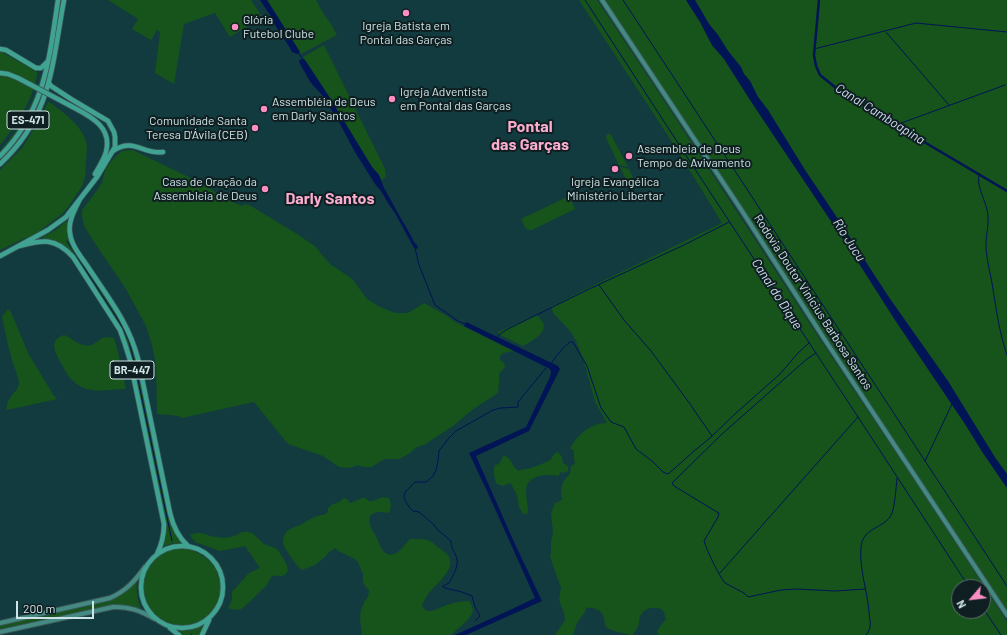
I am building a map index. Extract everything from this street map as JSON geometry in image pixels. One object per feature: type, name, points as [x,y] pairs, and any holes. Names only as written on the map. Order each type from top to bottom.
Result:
[{"type":"main road","name":"ES-471","points":[[0,156],[17,137],[28,121],[38,98],[45,78],[58,0]]},
{"type":"main road","name":"ES-471","points":[[0,164],[17,146],[32,124],[44,100],[56,48],[64,0]]},
{"type":"main road","name":"Rodovia Doutor Vinícius Barbosa Santos","points":[[602,0],[1007,615]]},
{"type":"main road","points":[[0,48],[6,50],[35,68],[41,72],[45,78]]},
{"type":"main road","points":[[35,68],[42,67],[48,61]]},
{"type":"main road","name":"BR-447","points":[[0,72],[18,78],[96,120],[106,138],[106,153],[90,187]]},
{"type":"main road","points":[[49,83],[51,86],[71,99],[108,121],[115,137],[115,147],[113,150]]},
{"type":"main road","points":[[113,150],[126,145],[137,146],[154,153],[163,152]]},
{"type":"main road","name":"BR-447","points":[[0,256],[48,230],[66,217],[90,187],[113,150]]},
{"type":"main road","name":"BR-447","points":[[79,201],[70,222],[69,231],[71,239],[124,322],[133,342],[172,523],[182,540],[188,546]]},
{"type":"main road","name":"BR-447","points":[[19,246],[43,241],[54,243],[69,252],[123,336],[130,360],[164,524],[162,543],[157,554]]},
{"type":"main road","name":"BR-447","points":[[179,635],[155,619],[149,613],[141,595],[140,587],[145,567],[152,558],[170,547],[188,546],[199,549],[207,554],[215,563],[221,574],[223,586],[222,598],[217,609],[205,626],[202,635]]},
{"type":"main road","points":[[0,623],[110,598],[131,585],[145,567]]},
{"type":"main road","points":[[0,632],[113,607],[128,607],[147,614],[155,619]]},
{"type":"main road","name":"BR-447","points":[[165,625],[184,629],[203,623],[212,615]]},
{"type":"green space","points":[[59,0],[62,0],[48,79],[46,76]]},
{"type":"green space","points":[[108,0],[251,0],[262,17],[230,37],[215,13],[184,24],[174,84],[155,73],[160,32],[157,30],[151,40],[132,29],[138,19]]},
{"type":"green space","points":[[267,0],[316,0],[337,35],[301,54]]},
{"type":"green space","points":[[579,0],[597,0],[979,579],[951,579],[951,619],[991,619],[991,597],[1007,622],[1007,635],[659,635],[657,631],[666,619],[662,610],[659,608],[653,608],[645,610],[641,614],[638,626],[633,635],[606,627],[603,614],[601,612],[594,608],[586,608],[585,612],[577,623],[573,635],[555,635],[565,620],[559,598],[561,588],[550,557],[553,532],[551,513],[555,503],[562,500],[562,486],[570,474],[571,466],[575,464],[574,450],[570,448],[577,438],[590,427],[607,423],[595,402],[585,365],[576,341],[571,332],[554,314],[551,307],[722,223],[674,145]]},
{"type":"green space","points":[[602,0],[686,0],[712,45],[724,59],[1007,488],[1007,614],[991,590],[991,579],[984,579]]},
{"type":"green space","points":[[695,0],[1007,0],[1007,474],[947,381],[888,296],[805,170],[768,110],[758,97],[741,67],[709,24]]},
{"type":"green space","points":[[324,45],[385,169],[386,177],[382,180],[372,167],[303,57]]},
{"type":"green space","points":[[0,51],[37,72],[37,74],[28,102],[12,129],[0,145]]},
{"type":"green space","points":[[41,76],[40,85],[30,111],[17,132],[0,153],[20,125],[30,107]]},
{"type":"green space","points":[[43,97],[31,123],[16,145],[0,162],[0,159],[12,146]]},
{"type":"green space","points":[[48,102],[73,121],[82,133],[87,147],[85,177],[82,186],[62,214],[38,232],[0,250],[0,170],[22,148]]},
{"type":"green space","points":[[607,134],[611,135],[628,167],[619,165],[606,138]]},
{"type":"green space","points":[[133,150],[201,183],[228,200],[242,206],[245,204],[251,206],[297,234],[316,247],[330,264],[353,280],[367,299],[380,307],[395,313],[408,313],[424,303],[455,322],[514,351],[503,353],[500,356],[500,360],[504,363],[505,367],[499,374],[498,393],[424,445],[417,447],[399,459],[385,459],[371,467],[363,467],[358,465],[350,468],[339,467],[323,456],[288,444],[254,402],[182,418],[179,416],[157,414],[156,364],[146,326],[126,289],[90,236],[84,225],[82,216],[82,210],[102,182],[106,168],[122,151]]},
{"type":"green space","points":[[620,167],[629,169],[633,178],[632,182],[627,182]]},
{"type":"green space","points":[[569,196],[575,209],[532,230],[525,227],[521,219]]},
{"type":"green space","points":[[65,222],[68,222],[68,237],[122,322],[134,352],[169,518],[181,543],[163,545],[166,533],[132,360],[124,336],[71,253],[43,240],[43,237],[56,230]]},
{"type":"green space","points":[[8,309],[11,312],[28,353],[57,399],[7,410],[8,402],[17,389],[19,383],[8,346],[2,317]]},
{"type":"green space","points":[[537,315],[543,323],[543,330],[538,337],[523,346],[500,335],[498,332]]},
{"type":"green space","points":[[64,335],[78,343],[88,346],[104,337],[114,338],[126,389],[91,390],[74,382],[65,370],[54,347],[56,340]]},
{"type":"green space","points":[[558,452],[562,457],[563,463],[568,466],[568,471],[564,473],[560,472],[559,476],[538,476],[530,481],[527,485],[526,491],[528,513],[523,514],[519,507],[517,495],[511,484],[510,483],[503,486],[497,484],[494,474],[495,465],[499,463],[503,456],[506,456],[519,471],[549,461],[555,453]]},
{"type":"green space","points":[[383,497],[389,498],[391,505],[390,511],[388,513],[375,513],[370,516],[370,526],[384,552],[390,555],[394,554],[410,539],[424,539],[432,542],[446,553],[450,559],[448,571],[428,594],[422,605],[424,609],[430,611],[461,601],[469,601],[473,608],[470,617],[451,635],[362,635],[360,620],[361,608],[369,590],[363,582],[363,574],[358,562],[338,551],[336,548],[329,552],[315,565],[302,570],[294,562],[285,547],[283,541],[288,530],[314,517],[326,514],[331,505],[344,498],[351,503],[362,498],[373,501]]},
{"type":"green space","points":[[242,532],[252,533],[264,544],[278,550],[286,563],[288,571],[282,576],[272,576],[266,586],[244,607],[234,610],[228,608],[232,600],[232,592],[249,573],[260,568],[245,546],[220,551],[195,542],[190,535],[201,533],[219,538],[226,538]]},
{"type":"green space","points":[[173,546],[188,548],[207,559],[213,565],[218,574],[220,583],[220,593],[213,611],[198,623],[188,626],[169,624],[161,620],[148,607],[143,589],[144,579],[153,563],[160,554]]},
{"type":"green space","points":[[137,580],[137,596],[142,611],[126,605],[113,605],[0,629],[0,624],[105,602],[122,594]]},
{"type":"green space","points":[[201,626],[203,627],[200,635],[182,635],[179,631],[191,630]]},
{"type":"water","points":[[260,0],[267,0],[300,52],[297,54],[292,52]]},
{"type":"water","name":"Rio Jucu","points":[[686,0],[695,0],[709,24],[741,67],[758,97],[768,110],[805,170],[888,296],[948,381],[996,459],[1007,474],[1007,488],[724,59],[712,45]]},
{"type":"water","points":[[303,59],[330,98],[372,167],[379,175],[384,188],[418,248],[414,248],[395,213],[355,152],[339,122],[322,95],[311,83],[300,64],[299,60]]},
{"type":"water","points":[[466,322],[558,366],[560,369],[529,431],[476,456],[542,601],[466,635],[455,635],[535,598],[469,453],[526,427],[551,372],[550,369],[464,326]]},
{"type":"waterway","name":"Canal do Dique","points":[[585,0],[964,579]]},
{"type":"waterway","points":[[623,0],[1007,586]]},
{"type":"waterway","name":"Canal Camboapina","points":[[819,0],[814,55],[816,66],[820,75],[841,92],[859,101],[892,123],[1007,191]]},
{"type":"waterway","points":[[814,49],[916,23],[1007,32]]},
{"type":"waterway","points":[[886,32],[949,105]]},
{"type":"waterway","points":[[298,52],[303,60]]},
{"type":"waterway","points":[[896,125],[1005,85]]},
{"type":"waterway","points":[[979,174],[978,179],[980,190],[986,205],[988,216],[986,245],[987,258],[996,311],[1007,355]]},
{"type":"waterway","points":[[497,338],[506,330],[729,222]]},
{"type":"waterway","points":[[404,224],[412,239]]},
{"type":"waterway","points":[[67,241],[120,323],[129,341],[172,541]]},
{"type":"waterway","points":[[415,248],[419,265],[435,305],[458,321],[465,324]]},
{"type":"waterway","points":[[599,285],[624,320],[651,351],[712,436]]},
{"type":"waterway","points":[[551,364],[565,346],[570,342],[573,342],[587,366],[601,408],[611,422],[624,427],[636,449],[652,461],[663,472],[668,474],[780,374],[798,353],[809,343]]},
{"type":"waterway","points":[[816,353],[807,359],[722,434],[672,483],[674,486],[719,513],[704,541],[713,563],[725,583],[744,593],[748,597],[781,590],[797,589],[835,591],[865,589]]},
{"type":"waterway","points":[[475,621],[480,616],[475,607],[472,596],[443,587],[449,583],[457,565],[457,559],[451,541],[419,512],[413,511],[409,507],[404,496],[406,491],[415,482],[426,482],[433,476],[436,470],[439,451],[456,431],[493,410],[518,407],[518,402],[546,368]]},
{"type":"waterway","points":[[925,461],[952,404]]},
{"type":"waterway","points":[[720,573],[858,417]]},
{"type":"waterway","points":[[866,635],[870,629],[870,623],[861,563],[862,541],[869,532],[886,521],[892,514],[897,478]]},
{"type":"waterway","name":"Canal do Dique","points":[[990,619],[1001,635]]},
{"type":"place","name":"Igreja Batista em Pontal das Garças","points":[[406,13]]},
{"type":"place","name":"Glória Futebol Clube","points":[[235,27]]},
{"type":"place","name":"Igreja Adventista em Pontal das Garças","points":[[392,99]]},
{"type":"place","name":"Assembléia de Deus em Darly Santos","points":[[264,109]]},
{"type":"place","name":"Comunidade Santa Teresa D'Ávila (CEB)","points":[[255,128]]},
{"type":"place","name":"Assembleia de Deus Tempo de Avivamento","points":[[629,156]]},
{"type":"place","name":"Igreja Evangélica Ministério Libertar","points":[[615,169]]},
{"type":"place","name":"Casa de Oração da Assembleia de Deus","points":[[265,189]]},
{"type":"district","name":"Pontal das Garças","points":[[530,136]]},
{"type":"district","name":"Darly Santos","points":[[330,199]]}]
